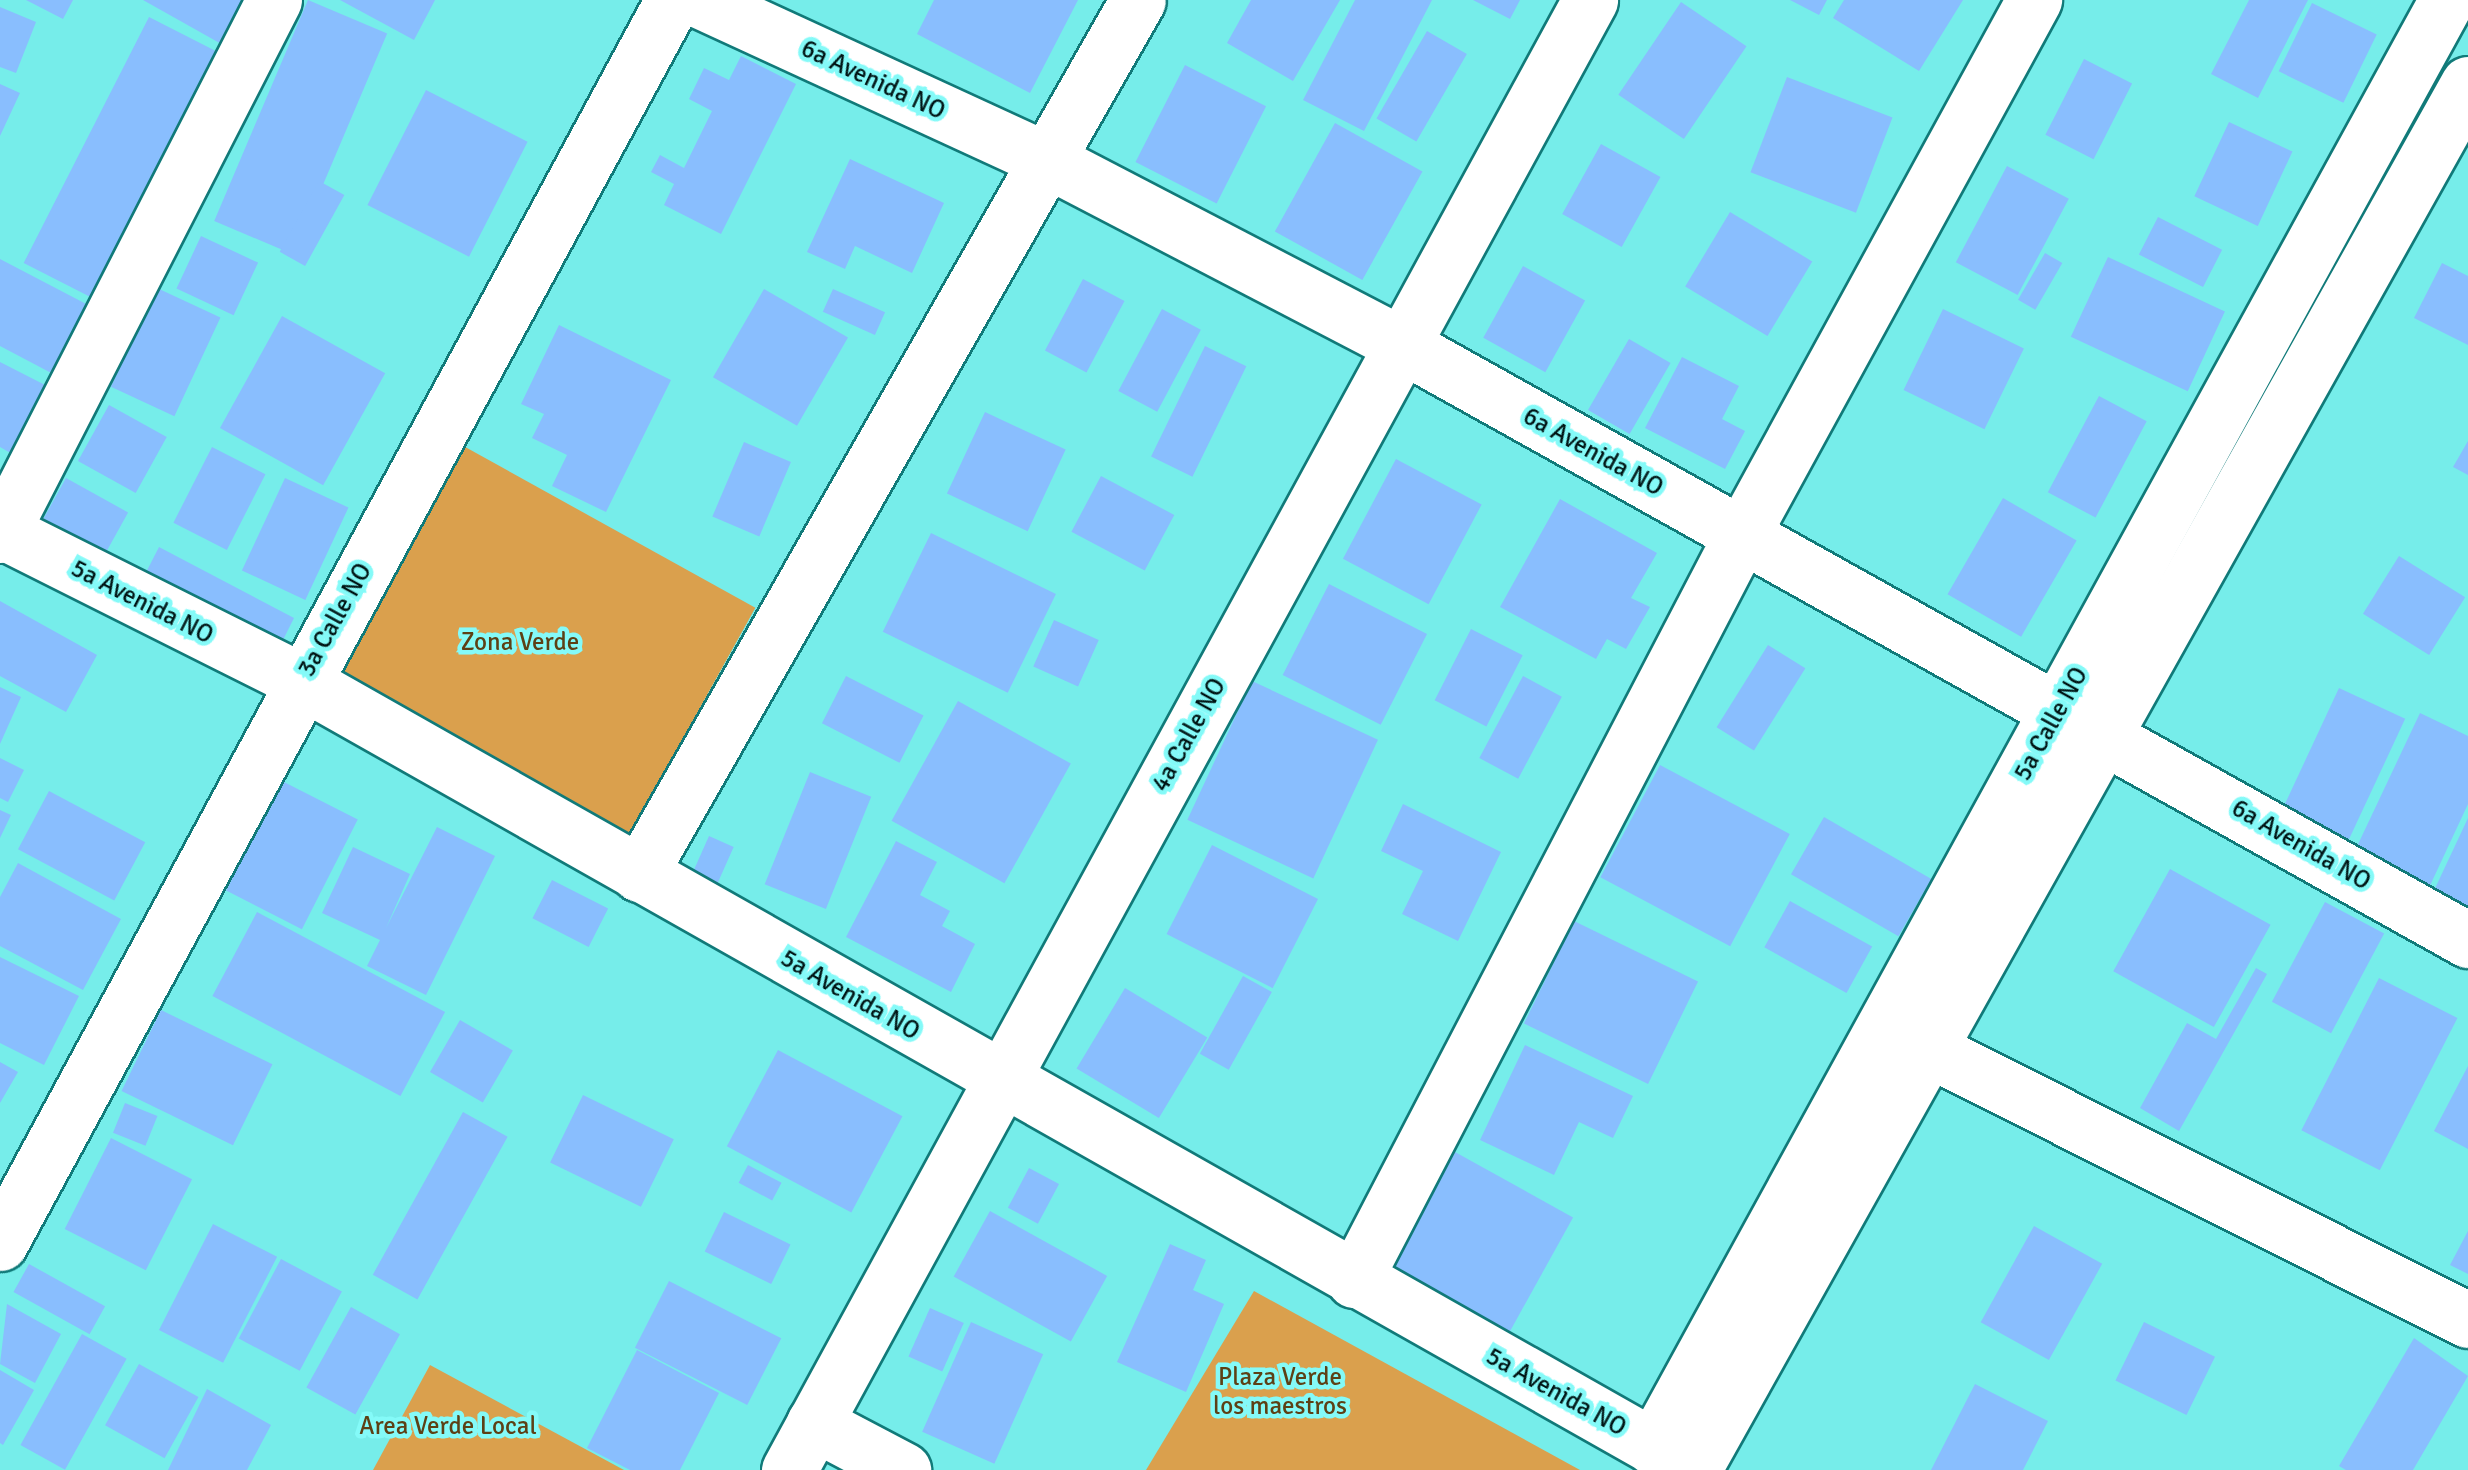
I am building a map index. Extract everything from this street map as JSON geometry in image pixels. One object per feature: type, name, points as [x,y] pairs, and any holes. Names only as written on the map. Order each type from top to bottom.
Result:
[{"type":"street","points":[[1,532],[274,0]]},
{"type":"street","name":"3a Calle NO","points":[[0,1243],[673,0]]},
{"type":"street","name":"6a Avenida NO","points":[[699,0],[1053,163],[1402,346],[2082,721],[2468,940]]},
{"type":"street","points":[[639,874],[1053,163],[1138,0]]},
{"type":"street","name":"4a Calle NO","points":[[788,1470],[1590,0]]},
{"type":"street","points":[[1354,1280],[1742,534],[2034,0]]},
{"type":"street","name":"5a Calle NO","points":[[1684,1464],[2082,721],[2448,0]]},
{"type":"street","name":"5a Calle NO","points":[[1684,1464],[1928,1049],[2082,721],[2468,84]]},
{"type":"street","name":"5a Avenida NO","points":[[1,532],[301,681],[1001,1081],[1684,1464]]},
{"type":"street","points":[[1928,1049],[2468,1320]]},
{"type":"street","points":[[814,1423],[903,1470]]},
{"type":"green space","name":"Zona Verde","points":[[458,443],[755,608],[613,865],[315,700]]},
{"type":"green space","name":"Plaza Verde los maestros","points":[[1254,1291],[1580,1470],[1146,1470]]},
{"type":"green space","name":"Area Verde Local","points":[[430,1365],[624,1470],[373,1470]]},
{"type":"building","points":[[26,0],[73,0],[63,19]]},
{"type":"building","points":[[143,0],[261,0],[232,50]]},
{"type":"building","points":[[308,0],[387,34],[293,255],[214,221]]},
{"type":"building","points":[[340,0],[435,0],[414,40]]},
{"type":"building","points":[[934,0],[1078,0],[1030,93],[917,34]]},
{"type":"building","points":[[1251,0],[1340,0],[1293,81],[1227,43]]},
{"type":"building","points":[[1355,0],[1432,0],[1364,131],[1303,100]]},
{"type":"building","points":[[1473,0],[1520,0],[1510,19]]},
{"type":"building","points":[[1790,0],[1827,0],[1819,15]]},
{"type":"building","points":[[1844,0],[1963,0],[1919,71],[1833,18]]},
{"type":"building","points":[[2249,0],[2308,0],[2258,98],[2211,74]]},
{"type":"building","points":[[1681,2],[1746,46],[1684,139],[1618,95]]},
{"type":"building","points":[[2312,3],[2377,35],[2343,103],[2279,71]]},
{"type":"building","points":[[0,7],[36,22],[16,73],[0,67]]},
{"type":"building","points":[[149,17],[227,56],[101,302],[24,263]]},
{"type":"building","points":[[1427,31],[1467,54],[1416,141],[1376,118]]},
{"type":"building","points":[[741,56],[796,84],[721,234],[664,205],[674,184],[651,172],[660,155],[684,168],[712,111],[689,99],[704,68],[729,80]]},
{"type":"building","points":[[2084,59],[2132,84],[2094,159],[2045,135]]},
{"type":"building","points":[[1185,65],[1266,106],[1217,203],[1136,162]]},
{"type":"building","points":[[1787,77],[1892,117],[1856,213],[1750,172]]},
{"type":"building","points":[[0,84],[20,93],[0,136]]},
{"type":"building","points":[[426,90],[528,142],[469,257],[367,205]]},
{"type":"building","points":[[2229,122],[2292,152],[2258,226],[2194,196]]},
{"type":"building","points":[[1335,123],[1422,171],[1362,280],[1275,231]]},
{"type":"building","points":[[1601,144],[1660,177],[1622,247],[1562,214]]},
{"type":"building","points":[[850,159],[944,203],[912,273],[855,246],[845,269],[807,252]]},
{"type":"building","points":[[2007,166],[2069,199],[2018,295],[1956,262]]},
{"type":"building","points":[[319,181],[344,195],[305,266],[280,252]]},
{"type":"building","points":[[1730,212],[1812,261],[1767,336],[1685,287]]},
{"type":"building","points":[[2158,217],[2222,250],[2203,287],[2139,254]]},
{"type":"building","points":[[201,236],[258,263],[234,315],[176,289]]},
{"type":"building","points":[[2045,253],[2062,263],[2035,310],[2018,300]]},
{"type":"building","points":[[2108,257],[2225,312],[2188,391],[2071,337]]},
{"type":"building","points":[[0,259],[90,306],[55,375],[0,346]]},
{"type":"building","points":[[2442,263],[2468,276],[2468,345],[2414,318]]},
{"type":"building","points":[[1523,266],[1585,300],[1545,372],[1483,338]]},
{"type":"building","points":[[1083,279],[1124,301],[1086,373],[1045,351]]},
{"type":"building","points":[[157,288],[220,318],[174,416],[111,387]]},
{"type":"building","points":[[764,289],[848,338],[797,426],[713,377]]},
{"type":"building","points":[[833,289],[885,312],[875,335],[823,312]]},
{"type":"building","points":[[1162,309],[1201,330],[1157,412],[1118,391]]},
{"type":"building","points":[[1943,309],[2024,348],[1984,429],[1904,390]]},
{"type":"building","points":[[282,316],[385,373],[323,485],[220,428]]},
{"type":"building","points":[[559,325],[671,380],[606,512],[552,486],[567,455],[532,438],[544,414],[521,404]]},
{"type":"building","points":[[1629,339],[1671,363],[1630,434],[1588,410]]},
{"type":"building","points":[[1205,346],[1246,366],[1192,477],[1151,457]]},
{"type":"building","points":[[1682,357],[1739,386],[1722,419],[1745,431],[1725,469],[1645,428]]},
{"type":"building","points":[[0,362],[49,387],[14,455],[0,447]]},
{"type":"building","points":[[2099,396],[2147,421],[2096,518],[2048,492]]},
{"type":"building","points":[[109,405],[167,437],[136,493],[78,461]]},
{"type":"building","points":[[985,412],[1066,450],[1028,531],[947,494]]},
{"type":"building","points":[[2468,441],[2468,475],[2453,467]]},
{"type":"building","points":[[744,442],[791,462],[759,536],[712,517]]},
{"type":"building","points":[[212,447],[265,474],[227,550],[173,523]]},
{"type":"building","points":[[1396,459],[1482,505],[1429,604],[1343,559]]},
{"type":"building","points":[[1101,476],[1174,515],[1145,571],[1071,532]]},
{"type":"building","points":[[66,478],[128,512],[98,568],[35,533]]},
{"type":"building","points":[[285,478],[348,508],[305,600],[242,570]]},
{"type":"building","points":[[2003,498],[2077,540],[2021,637],[1948,594]]},
{"type":"building","points":[[1560,499],[1657,553],[1631,598],[1650,607],[1626,649],[1607,639],[1596,659],[1500,607]]},
{"type":"building","points":[[931,533],[1056,594],[1008,693],[883,632]]},
{"type":"building","points":[[159,547],[294,618],[278,650],[138,588]]},
{"type":"building","points":[[2399,556],[2465,597],[2429,655],[2363,614]]},
{"type":"building","points":[[1329,584],[1427,634],[1381,725],[1283,675]]},
{"type":"building","points":[[0,601],[97,655],[66,712],[0,676]]},
{"type":"building","points":[[1054,620],[1099,640],[1078,687],[1033,667]]},
{"type":"building","points":[[1471,629],[1523,655],[1486,727],[1435,700]]},
{"type":"building","points":[[1768,645],[1805,668],[1754,751],[1717,727]]},
{"type":"building","points":[[846,676],[924,715],[899,763],[822,723]]},
{"type":"building","points":[[1523,676],[1562,697],[1518,779],[1479,758]]},
{"type":"building","points":[[1252,681],[1378,740],[1313,878],[1187,820]]},
{"type":"building","points":[[0,687],[21,697],[0,744]]},
{"type":"building","points":[[2339,688],[2405,719],[2346,845],[2280,814]]},
{"type":"building","points":[[958,701],[1071,764],[1004,883],[892,821]]},
{"type":"building","points":[[2420,713],[2468,736],[2468,804],[2427,892],[2352,857]]},
{"type":"building","points":[[0,758],[24,770],[8,802],[0,798]]},
{"type":"building","points":[[1660,765],[1790,834],[1730,946],[1600,877]]},
{"type":"building","points":[[810,772],[871,797],[826,909],[765,884]]},
{"type":"building","points":[[282,781],[358,820],[302,929],[226,891]]},
{"type":"building","points":[[49,791],[145,842],[114,900],[18,849]]},
{"type":"building","points":[[1403,804],[1501,852],[1458,941],[1402,914],[1423,871],[1381,851]]},
{"type":"building","points":[[0,810],[11,815],[0,838]]},
{"type":"building","points":[[1824,817],[1931,879],[1898,936],[1791,874]]},
{"type":"building","points":[[2468,818],[2468,914],[2431,897]]},
{"type":"building","points":[[437,827],[495,856],[426,995],[367,966],[380,940],[322,913],[353,847],[410,874],[386,928]]},
{"type":"building","points":[[709,836],[734,847],[711,897],[687,886]]},
{"type":"building","points":[[896,841],[937,862],[920,895],[950,911],[942,926],[975,944],[951,992],[846,937]]},
{"type":"building","points":[[1212,845],[1318,899],[1273,988],[1167,934]]},
{"type":"building","points":[[18,863],[121,919],[83,990],[0,946],[0,897]]},
{"type":"building","points":[[2170,869],[2271,925],[2214,1027],[2113,971]]},
{"type":"building","points":[[552,880],[608,909],[589,947],[532,918]]},
{"type":"building","points":[[1790,901],[1872,947],[1847,993],[1764,947]]},
{"type":"building","points":[[2325,902],[2384,933],[2331,1033],[2272,1002]]},
{"type":"building","points":[[257,912],[445,1012],[400,1096],[212,996]]},
{"type":"building","points":[[1574,921],[1698,981],[1648,1084],[1524,1023]]},
{"type":"building","points":[[0,957],[79,996],[44,1065],[0,1043]]},
{"type":"building","points":[[2256,968],[2267,974],[2179,1131],[2140,1108],[2187,1023],[2216,1039]]},
{"type":"building","points":[[1243,976],[1272,992],[1229,1070],[1200,1054]]},
{"type":"building","points":[[2379,978],[2457,1018],[2380,1170],[2301,1130]]},
{"type":"building","points":[[1125,988],[1207,1037],[1159,1118],[1077,1069]]},
{"type":"building","points":[[161,1010],[272,1064],[233,1145],[122,1091]]},
{"type":"building","points":[[460,1020],[513,1050],[483,1102],[430,1072]]},
{"type":"building","points":[[1525,1045],[1633,1096],[1613,1138],[1579,1122],[1554,1175],[1480,1140]]},
{"type":"building","points":[[778,1050],[902,1116],[851,1212],[727,1146]]},
{"type":"building","points":[[0,1062],[18,1072],[0,1103]]},
{"type":"building","points":[[2468,1066],[2468,1149],[2434,1131]]},
{"type":"building","points":[[583,1095],[674,1139],[641,1207],[550,1162]]},
{"type":"building","points":[[125,1103],[157,1116],[145,1146],[113,1133]]},
{"type":"building","points":[[463,1112],[508,1137],[417,1299],[373,1275]]},
{"type":"building","points":[[111,1138],[192,1179],[146,1270],[65,1229]]},
{"type":"building","points":[[1455,1152],[1573,1217],[1505,1340],[1387,1274]]},
{"type":"building","points":[[748,1165],[782,1183],[772,1200],[739,1183]]},
{"type":"building","points":[[1029,1168],[1059,1184],[1038,1224],[1008,1208]]},
{"type":"building","points":[[990,1211],[1107,1276],[1071,1342],[954,1277]]},
{"type":"building","points":[[724,1212],[791,1244],[771,1284],[705,1252]]},
{"type":"building","points":[[213,1224],[277,1257],[223,1363],[159,1330]]},
{"type":"building","points":[[2034,1226],[2102,1264],[2049,1360],[1981,1322]]},
{"type":"building","points":[[2468,1231],[2468,1274],[2450,1265]]},
{"type":"building","points":[[1170,1244],[1206,1260],[1193,1290],[1224,1304],[1186,1392],[1117,1362]]},
{"type":"building","points":[[281,1259],[342,1291],[300,1371],[239,1338]]},
{"type":"building","points":[[29,1264],[105,1306],[90,1334],[13,1292]]},
{"type":"building","points":[[669,1281],[781,1338],[747,1405],[635,1348]]},
{"type":"building","points":[[7,1304],[61,1334],[35,1383],[0,1364]]},
{"type":"building","points":[[351,1307],[400,1334],[355,1415],[306,1387]]},
{"type":"building","points":[[930,1308],[964,1323],[942,1371],[908,1356]]},
{"type":"building","points":[[971,1322],[1043,1354],[994,1464],[922,1432]]},
{"type":"building","points":[[2144,1322],[2215,1357],[2187,1415],[2116,1380]]},
{"type":"building","points":[[82,1334],[127,1359],[65,1470],[20,1445]]},
{"type":"building","points":[[2414,1338],[2468,1376],[2413,1470],[2346,1470],[2339,1466]]},
{"type":"building","points":[[637,1350],[719,1393],[680,1470],[630,1470],[587,1448]]},
{"type":"building","points":[[139,1364],[198,1397],[165,1458],[105,1425]]},
{"type":"building","points":[[0,1370],[34,1390],[3,1445],[0,1443]]},
{"type":"building","points":[[1975,1384],[2048,1421],[2023,1470],[1931,1470]]},
{"type":"building","points":[[207,1389],[271,1425],[247,1470],[168,1470]]}]
